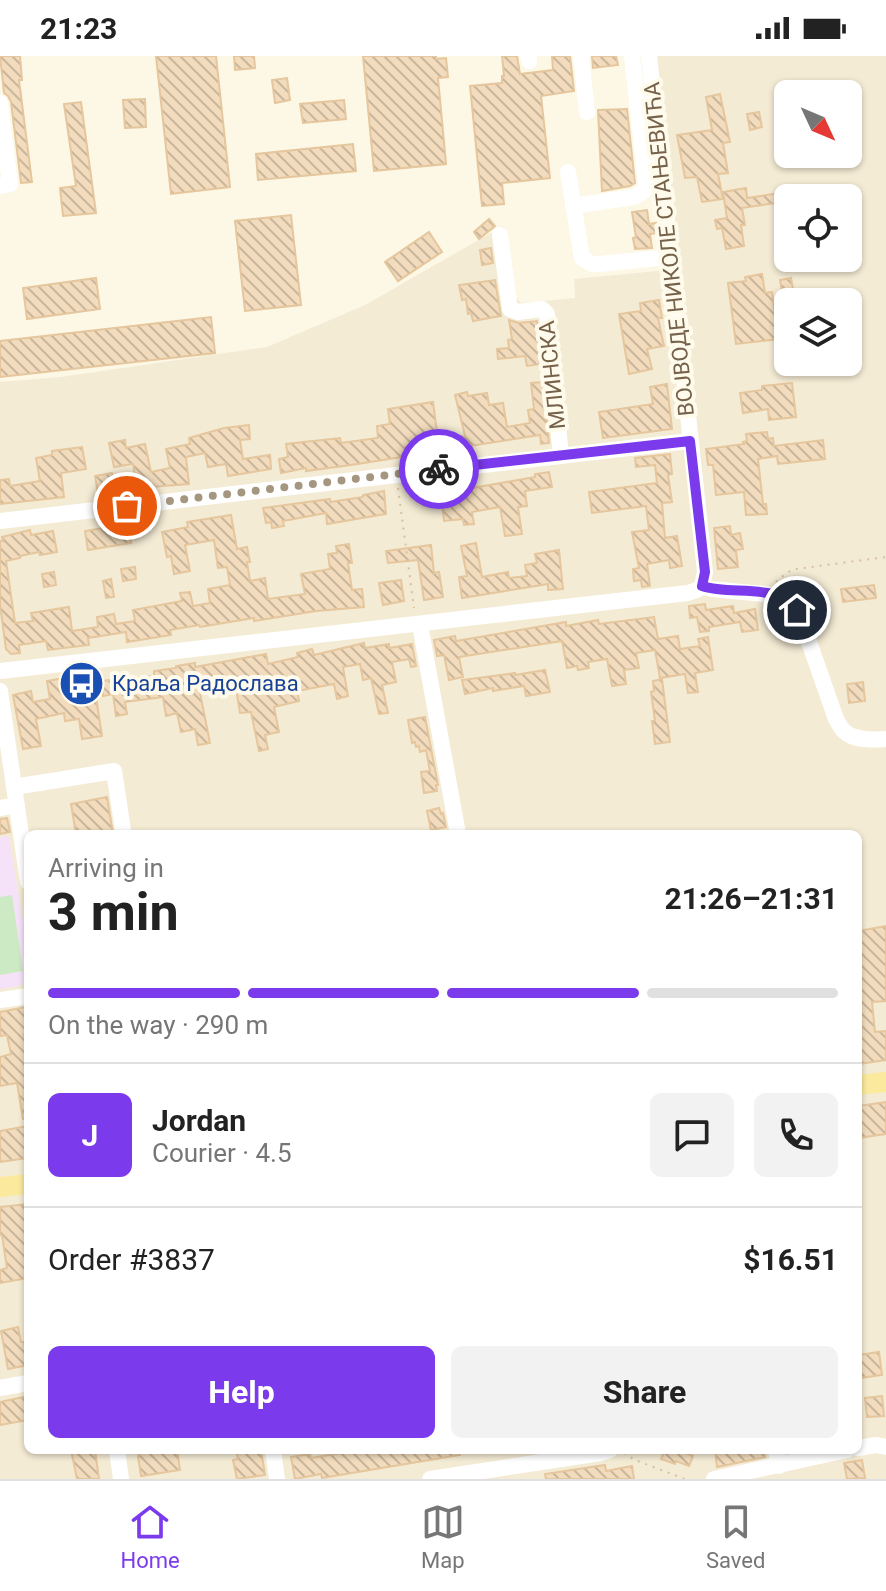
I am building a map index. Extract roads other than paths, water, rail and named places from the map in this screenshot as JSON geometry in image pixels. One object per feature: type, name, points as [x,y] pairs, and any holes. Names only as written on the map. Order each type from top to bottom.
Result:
[{"type":"main road","points":[[862,1085],[886,1082]]},
{"type":"main road","points":[[0,1187],[24,1184]]},
{"type":"street","points":[[581,56],[587,112]]},
{"type":"street","points":[[573,206],[634,197],[643,192],[646,185],[632,56]]},
{"type":"street","name":"ВОЈВОДЕ НИКОЛЕ СТАЊЕВИЋА","points":[[649,56],[705,572],[702,586]]},
{"type":"street","points":[[0,103],[10,184],[0,186]]},
{"type":"street","points":[[568,172],[582,258],[599,264],[670,257]]},
{"type":"street","name":"МЛИНСКА","points":[[500,235],[510,309],[518,312],[542,309],[547,314],[561,456]]},
{"type":"street","points":[[0,521],[690,441]]},
{"type":"street","points":[[0,671],[688,593],[702,586],[768,593],[792,603],[836,719],[845,732],[857,738],[886,739]]},
{"type":"street","points":[[418,625],[457,830]]},
{"type":"street","points":[[0,691],[14,787],[8,806],[24,867]]},
{"type":"street","points":[[14,787],[114,771],[123,830]]},
{"type":"street","points":[[0,1000],[24,997]]},
{"type":"street","points":[[0,1388],[24,1384]]},
{"type":"street","points":[[862,1447],[886,1447]]},
{"type":"street","points":[[118,1454],[121,1479]]},
{"type":"street","points":[[274,1454],[277,1479]]},
{"type":"street","points":[[430,1479],[594,1454]]},
{"type":"street","points":[[714,1479],[777,1458],[812,1454]]},
{"type":"place","name":"Краља Радослава","points":[[81,683]]}]
